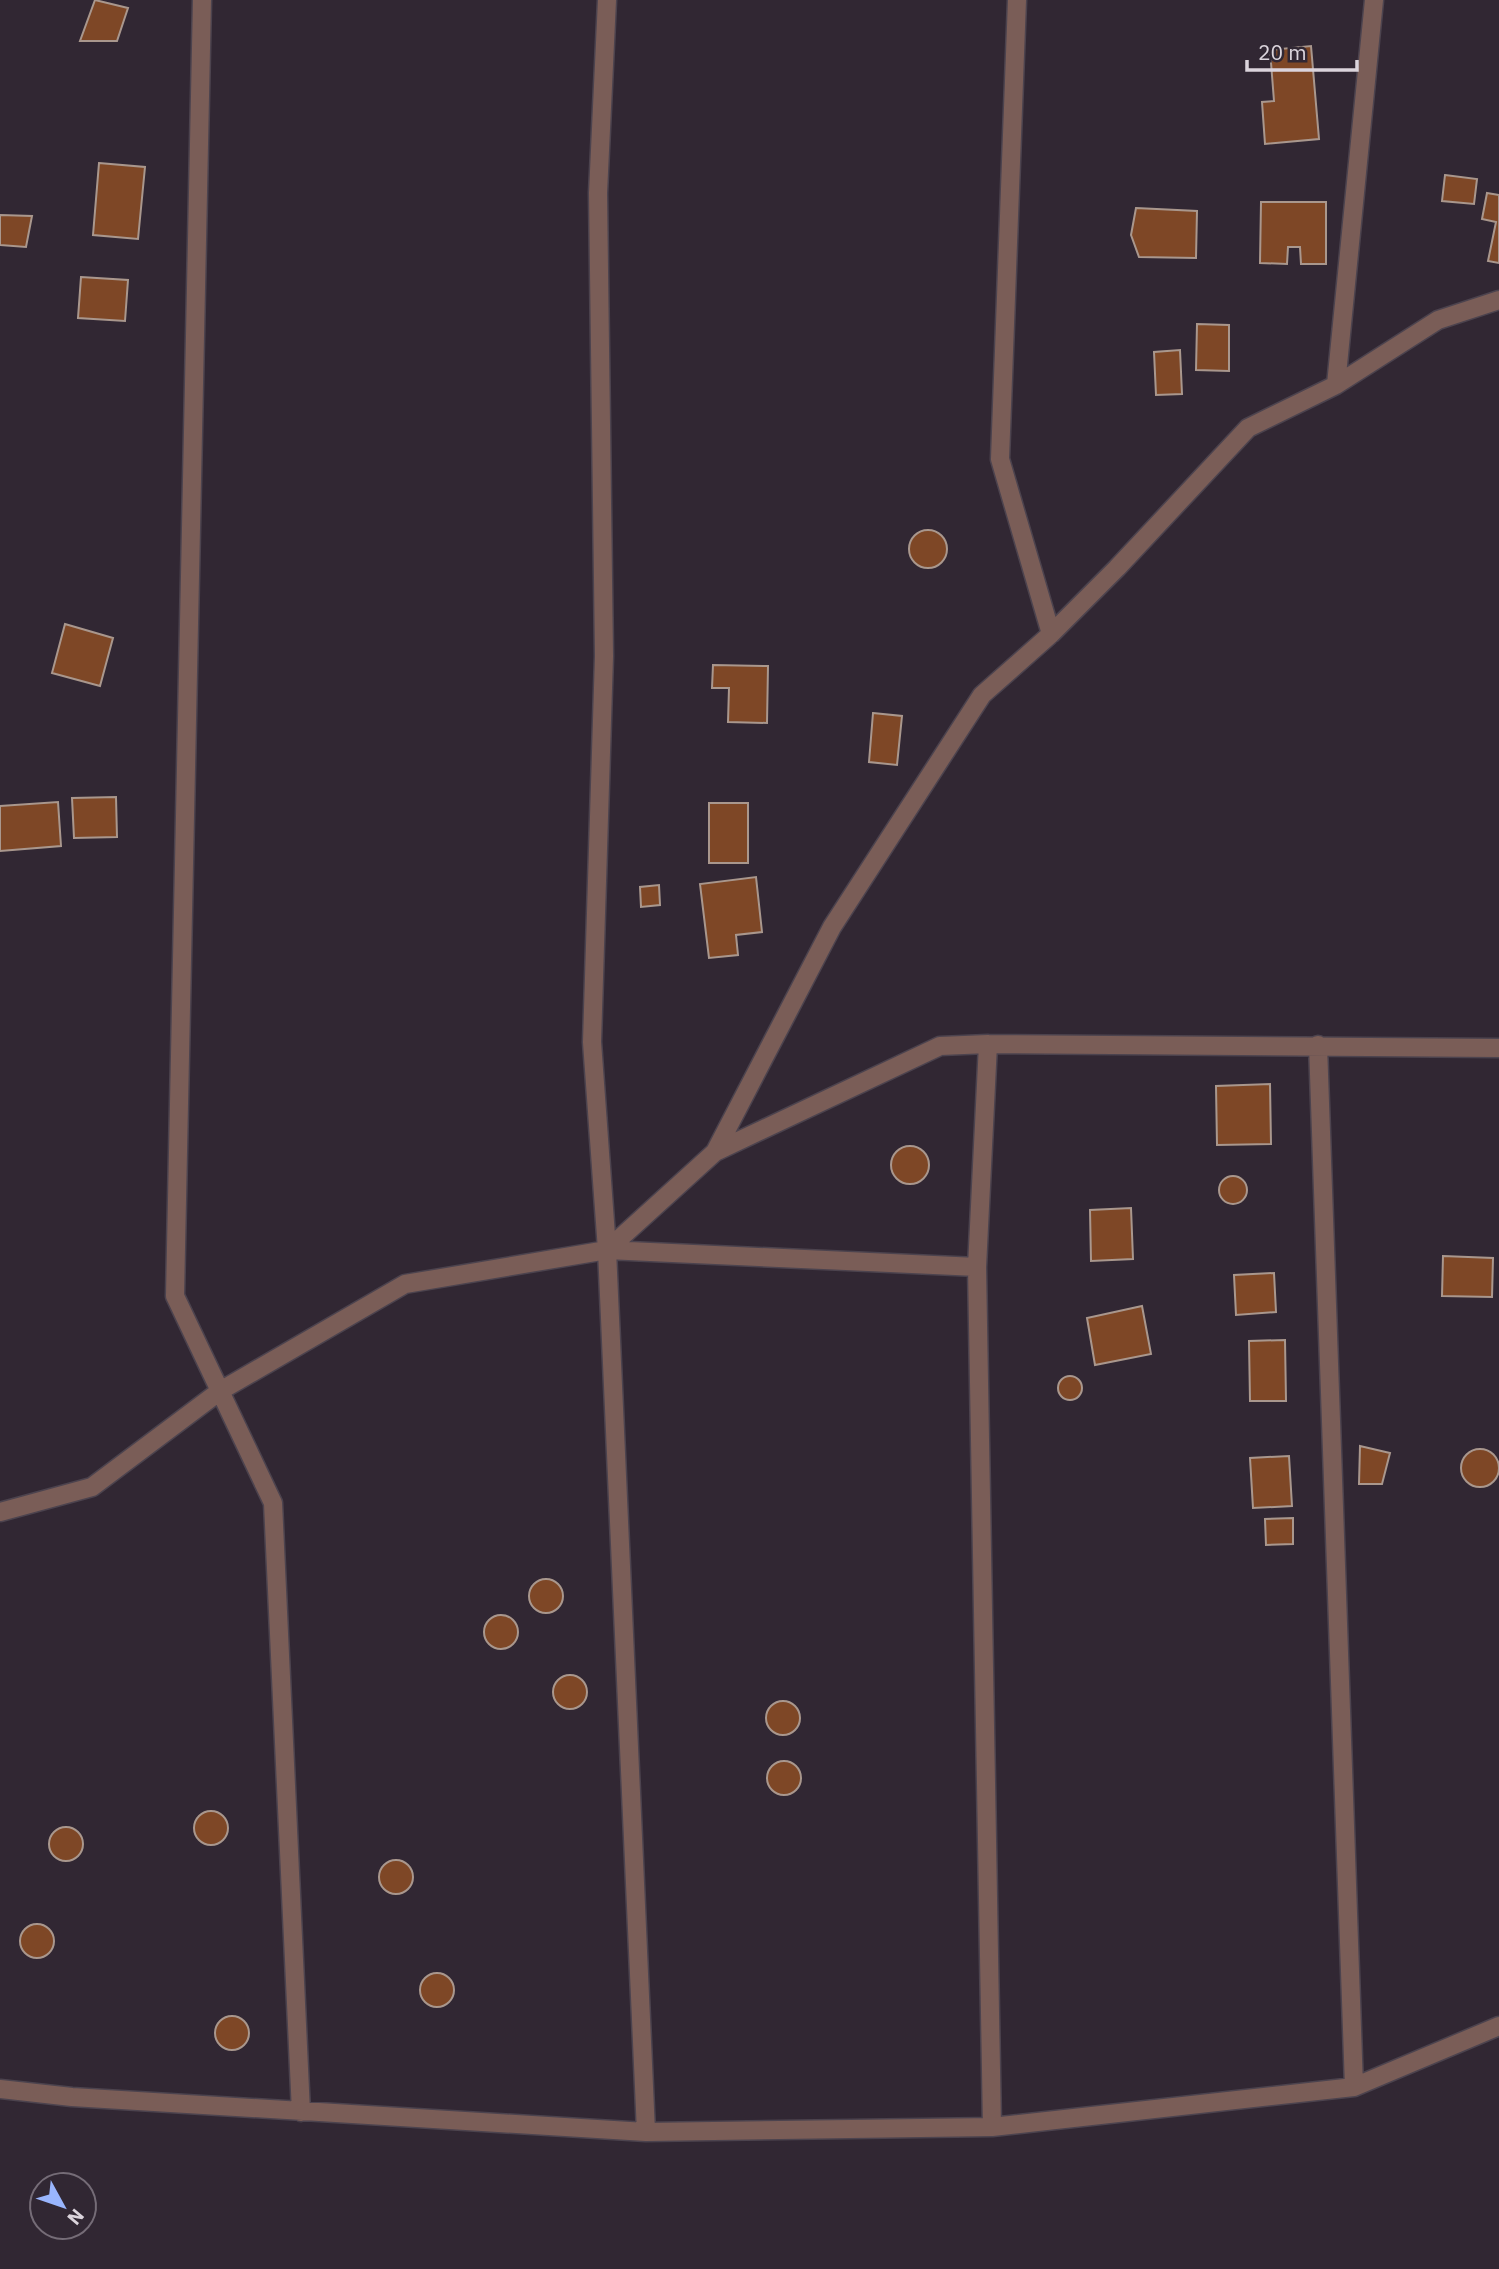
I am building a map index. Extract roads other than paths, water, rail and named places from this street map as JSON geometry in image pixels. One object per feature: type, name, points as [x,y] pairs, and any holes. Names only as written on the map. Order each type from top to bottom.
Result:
[{"type":"street","points":[[202,0],[175,1296],[273,1503],[302,2112]]},
{"type":"street","points":[[607,0],[598,193],[604,656],[593,1042],[607,1250],[646,2132]]},
{"type":"street","points":[[1017,0],[1000,459],[1051,634]]},
{"type":"street","points":[[1336,385],[1374,0]]},
{"type":"street","points":[[715,1152],[832,927],[982,695],[1051,634],[1248,428],[1336,385],[1438,320],[1499,300]]},
{"type":"street","points":[[988,1044],[977,1267],[992,2127]]},
{"type":"street","points":[[607,1250],[715,1152],[940,1046],[1318,1045],[1499,1048]]},
{"type":"street","points":[[1318,1045],[1354,2087]]},
{"type":"street","points":[[0,1511],[92,1487],[220,1391],[405,1284],[607,1250],[977,1267]]},
{"type":"street","points":[[0,2089],[72,2097],[646,2132],[992,2127],[1354,2087],[1499,2026]]}]
